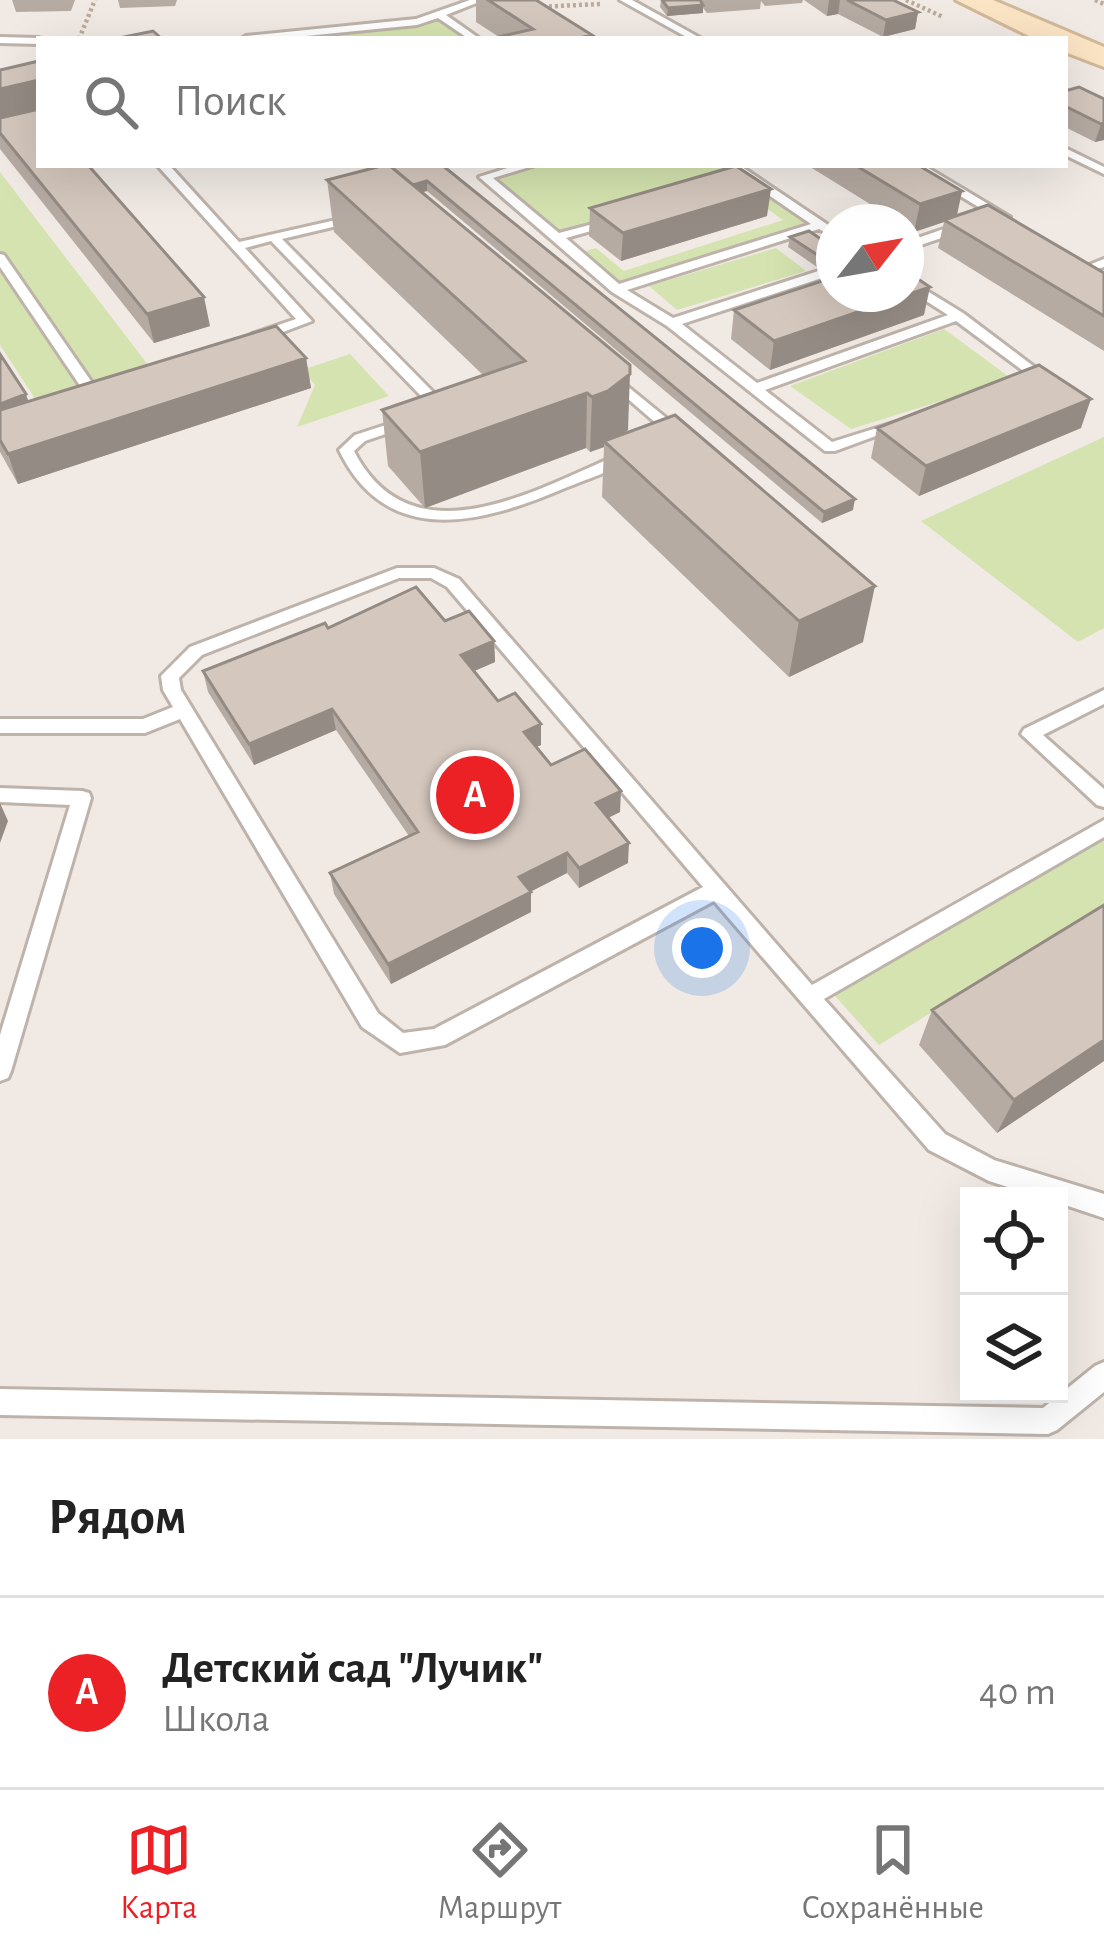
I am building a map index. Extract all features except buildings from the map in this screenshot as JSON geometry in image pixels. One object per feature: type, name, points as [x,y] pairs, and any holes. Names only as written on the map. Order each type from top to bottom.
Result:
[{"type":"main road","points":[[970,0],[1053,36]]},
{"type":"main road","points":[[1068,43],[1104,58]]},
{"type":"lane","points":[[278,36],[374,27],[440,15],[479,0]]},
{"type":"lane","points":[[627,1],[691,36]]},
{"type":"lane","points":[[440,15],[471,36]]},
{"type":"lane","points":[[0,40],[36,41]]},
{"type":"lane","points":[[1068,153],[1104,171]]},
{"type":"lane","points":[[166,168],[304,321],[236,344]]},
{"type":"lane","points":[[519,168],[485,177],[617,289],[672,323],[830,448],[916,420]]},
{"type":"lane","points":[[736,168],[816,222]]},
{"type":"lane","points":[[920,168],[1017,225]]},
{"type":"lane","points":[[731,185],[752,179]]},
{"type":"lane","points":[[236,246],[374,212]]},
{"type":"lane","points":[[924,240],[999,214]]},
{"type":"lane","points":[[557,237],[622,218]]},
{"type":"lane","points":[[617,289],[816,233]]},
{"type":"lane","points":[[276,239],[435,404],[420,417],[361,438],[346,450],[399,512],[424,520],[450,520],[635,453]]},
{"type":"lane","points":[[1072,256],[1097,265],[1104,275]]},
{"type":"lane","points":[[0,258],[90,390],[131,377]]},
{"type":"lane","points":[[672,323],[816,276]]},
{"type":"lane","points":[[924,294],[1045,377],[1024,385]]},
{"type":"lane","points":[[755,389],[958,316]]},
{"type":"lane","points":[[592,361],[697,451]]},
{"type":"lane","points":[[657,445],[680,436]]},
{"type":"lane","points":[[716,890],[437,1038],[400,1042],[370,1020],[172,691],[170,676],[196,651],[397,573],[434,573],[453,583],[937,1142],[989,1170],[1100,1199]]},
{"type":"lane","points":[[1104,696],[1030,734],[1104,800]]},
{"type":"lane","points":[[0,726],[146,726],[184,710]]},
{"type":"lane","points":[[0,795],[82,798],[0,1071]]},
{"type":"lane","points":[[809,997],[1104,828]]},
{"type":"lane","points":[[0,1402],[1048,1421],[1104,1375]]},
{"type":"path","points":[[81,36],[95,0]]},
{"type":"path","points":[[914,4],[928,0]]},
{"type":"path","points":[[1095,0],[1104,4]]},
{"type":"path","points":[[535,7],[627,1]]},
{"type":"green space","points":[[440,15],[471,36],[276,36],[417,22]]},
{"type":"green space","points":[[519,168],[736,168],[752,179],[557,237],[485,177]]},
{"type":"green space","points":[[0,172],[152,370],[49,420],[0,345]]},
{"type":"green space","points":[[763,186],[816,222],[816,227],[617,289],[577,254],[596,248],[624,271],[783,220],[744,192]]},
{"type":"green space","points":[[776,248],[806,271],[677,310],[649,286]]},
{"type":"green space","points":[[944,329],[1012,379],[851,429],[790,386]]},
{"type":"green space","points":[[350,354],[389,396],[297,427],[315,385],[302,370]]},
{"type":"green space","points":[[1104,437],[1104,628],[1078,642],[921,521]]},
{"type":"green space","points":[[1104,828],[1104,905],[879,1045],[827,987]]},
{"type":"place","name":"Детский сад \"Лучик\"","points":[[475,795]]}]
